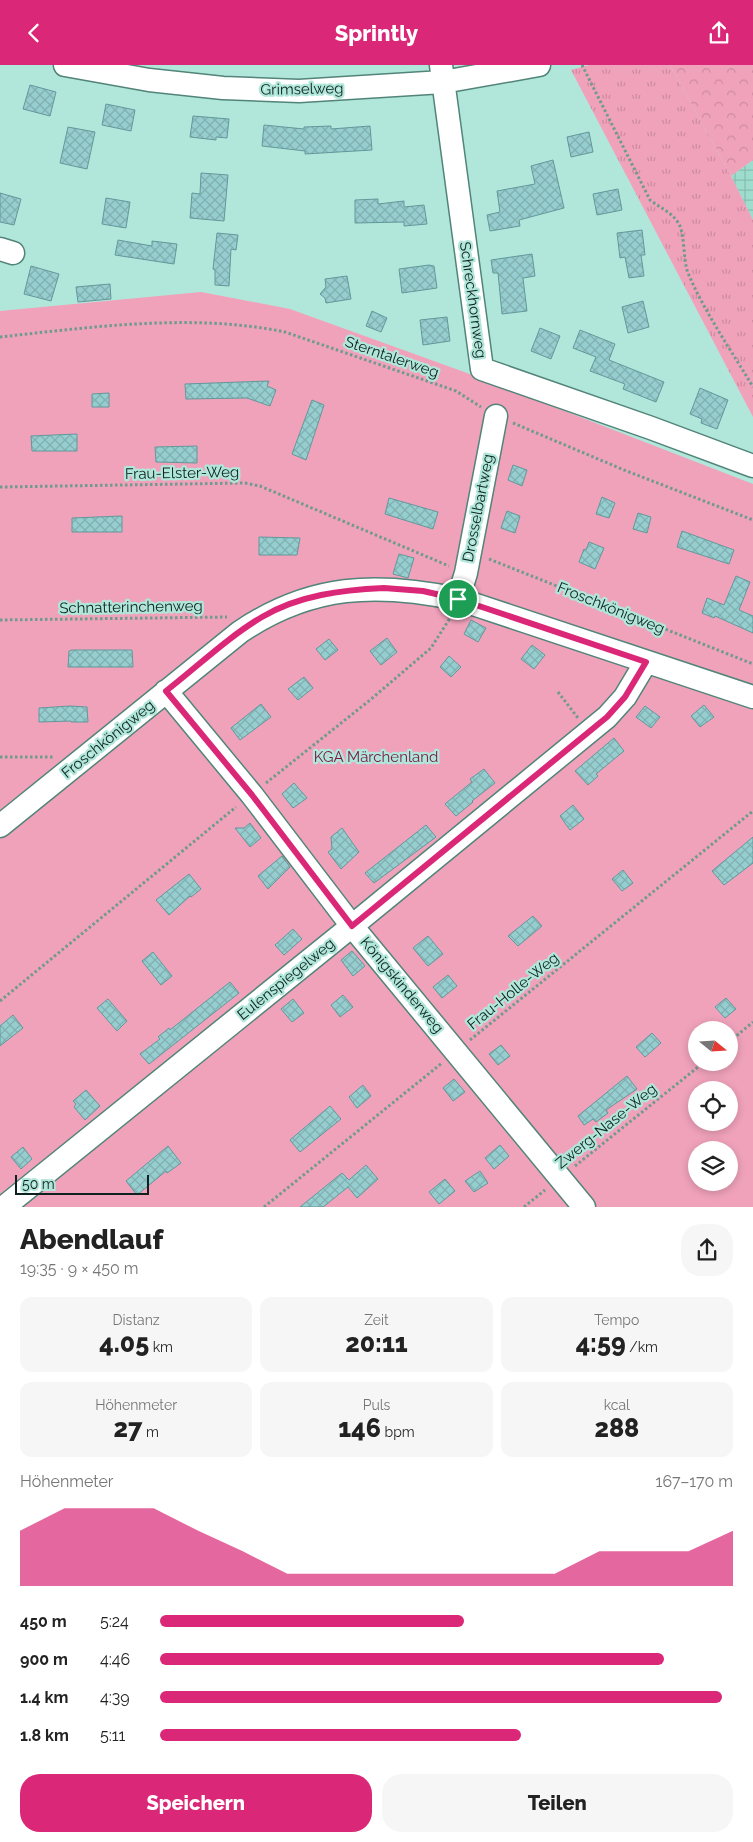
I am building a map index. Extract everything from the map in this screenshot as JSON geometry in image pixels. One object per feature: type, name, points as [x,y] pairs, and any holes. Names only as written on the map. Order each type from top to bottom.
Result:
[{"type":"street","name":"Grimselweg","points":[[65,65],[149,80],[223,88],[299,91],[442,73],[539,65]]},
{"type":"street","name":"Schreckhornweg","points":[[442,73],[482,369],[753,466]]},
{"type":"street","name":"Drosselbartweg","points":[[458,599],[466,573],[496,416]]},
{"type":"street","name":"Froschkönigweg","points":[[0,826],[166,691],[263,616],[303,599],[347,590],[393,589],[423,591],[458,599],[753,697]]},
{"type":"street","name":"Eulenspiegelweg","points":[[4,1207],[607,717],[625,697],[646,662]]},
{"type":"street","name":"Königskinderweg","points":[[166,691],[252,795],[352,926],[584,1207]]},
{"type":"path","points":[[582,65],[650,199],[659,207],[665,209],[680,226],[688,271],[704,305],[753,387]]},
{"type":"path","name":"Sterntalerweg","points":[[0,337],[175,324],[204,323],[261,327],[285,333],[456,391],[496,416],[624,470],[753,520]]},
{"type":"path","name":"Frau-Elster-Weg","points":[[0,487],[245,483],[260,486],[466,573]]},
{"type":"path","name":"Froschkönigweg","points":[[470,552],[753,664]]},
{"type":"path","name":"Schnatterinchenweg","points":[[0,620],[263,616]]},
{"type":"path","points":[[558,692],[588,732]]},
{"type":"path","points":[[0,757],[85,757]]},
{"type":"path","name":"Frau-Holle-Weg","points":[[264,1207],[753,811]]},
{"type":"path","points":[[738,1034],[753,1022]]},
{"type":"path","name":"Zwerg-Nase-Weg","points":[[524,1207],[693,1071]]},
{"type":"shaded area","points":[[753,160],[753,220],[731,176]]},
{"type":"green space","points":[[589,65],[670,65],[753,220],[753,417],[571,70]]},
{"type":"green space","points":[[670,65],[753,65],[753,160],[731,176]]},
{"type":"green space","name":"KGA Märchenland","points":[[201,292],[290,309],[467,373],[753,484],[753,1207],[0,1207],[0,311]]},
{"type":"building","points":[[30,85],[56,92],[50,116],[23,109]]},
{"type":"building","points":[[106,104],[135,110],[131,131],[102,125]]},
{"type":"building","points":[[193,116],[229,119],[227,138],[216,137],[216,140],[190,137]]},
{"type":"building","points":[[264,125],[304,129],[304,127],[331,126],[331,129],[370,126],[372,150],[305,154],[305,151],[262,146]]},
{"type":"building","points":[[68,127],[95,132],[87,169],[60,163]]},
{"type":"building","points":[[589,132],[593,152],[571,157],[567,137]]},
{"type":"building","points":[[553,160],[564,208],[519,220],[520,226],[490,231],[487,215],[500,212],[497,191],[535,184],[531,166]]},
{"type":"building","points":[[201,173],[228,175],[224,221],[190,218],[192,193],[200,194]]},
{"type":"building","points":[[618,189],[622,210],[597,215],[593,194]]},
{"type":"building","points":[[0,193],[21,199],[14,225],[0,222]]},
{"type":"building","points":[[106,198],[130,202],[126,228],[102,224]]},
{"type":"building","points":[[378,199],[378,204],[404,201],[404,207],[424,205],[427,224],[404,226],[404,222],[355,223],[355,200]]},
{"type":"building","points":[[642,230],[645,255],[641,255],[644,276],[629,278],[625,257],[620,258],[617,233]]},
{"type":"building","points":[[217,233],[238,235],[236,250],[231,249],[229,286],[215,285],[215,270],[213,269]]},
{"type":"building","points":[[118,240],[152,246],[152,241],[177,244],[174,264],[115,255]]},
{"type":"building","points":[[532,254],[535,276],[523,278],[527,311],[502,314],[498,273],[493,273],[491,260]]},
{"type":"building","points":[[31,266],[59,274],[51,301],[24,294]]},
{"type":"building","points":[[434,266],[437,288],[402,293],[399,269]]},
{"type":"building","points":[[347,276],[351,299],[326,303],[325,298],[320,294],[326,287],[325,279]]},
{"type":"building","points":[[110,284],[111,299],[78,302],[76,287]]},
{"type":"building","points":[[643,301],[649,327],[628,333],[622,307]]},
{"type":"building","points":[[372,311],[387,318],[381,332],[366,326]]},
{"type":"building","points":[[447,317],[450,341],[423,345],[420,320]]},
{"type":"building","points":[[540,328],[560,336],[551,359],[531,351]]},
{"type":"building","points":[[580,330],[615,344],[609,360],[664,382],[656,402],[623,389],[625,384],[590,371],[596,357],[573,348]]},
{"type":"building","points":[[269,381],[267,386],[276,390],[270,406],[247,398],[186,399],[185,384]]},
{"type":"building","points":[[700,388],[728,400],[717,429],[701,423],[702,419],[690,414]]},
{"type":"building","points":[[109,393],[109,407],[92,407],[92,394]]},
{"type":"building","points":[[312,400],[324,405],[306,460],[292,454]]},
{"type":"building","points":[[77,434],[77,451],[32,451],[31,436]]},
{"type":"building","points":[[197,446],[197,463],[156,462],[155,447]]},
{"type":"building","points":[[513,465],[527,470],[522,486],[508,480]]},
{"type":"building","points":[[602,497],[615,503],[609,518],[596,514]]},
{"type":"building","points":[[389,498],[438,512],[433,529],[385,514]]},
{"type":"building","points":[[507,511],[520,516],[515,533],[501,528]]},
{"type":"building","points":[[638,513],[651,517],[647,533],[633,529]]},
{"type":"building","points":[[122,516],[122,532],[72,532],[72,518]]},
{"type":"building","points":[[682,531],[734,550],[729,564],[677,547]]},
{"type":"building","points":[[259,537],[300,538],[297,555],[259,555]]},
{"type":"building","points":[[589,542],[604,548],[595,569],[579,562]]},
{"type":"building","points":[[399,554],[414,558],[408,578],[393,574]]},
{"type":"building","points":[[736,576],[750,582],[739,610],[753,616],[753,633],[715,616],[714,618],[702,613],[707,598],[724,605]]},
{"type":"building","points":[[471,620],[486,628],[478,642],[464,634]]},
{"type":"building","points":[[387,638],[397,652],[381,665],[370,651]]},
{"type":"building","points":[[329,639],[338,650],[325,660],[316,649]]},
{"type":"building","points":[[532,645],[545,655],[534,669],[521,659]]},
{"type":"building","points":[[132,650],[133,667],[68,667],[69,651]]},
{"type":"building","points":[[449,656],[461,667],[451,677],[440,667]]},
{"type":"building","points":[[304,677],[313,688],[298,700],[288,689]]},
{"type":"building","points":[[261,704],[271,717],[240,740],[231,728]]},
{"type":"building","points":[[704,705],[714,717],[700,727],[691,716]]},
{"type":"building","points":[[645,706],[660,717],[651,728],[636,717]]},
{"type":"building","points":[[87,707],[88,722],[39,722],[39,708]]},
{"type":"building","points":[[614,738],[624,751],[596,774],[598,776],[588,785],[575,771]]},
{"type":"building","points":[[484,769],[495,783],[456,816],[445,804],[472,782],[470,779]]},
{"type":"building","points":[[294,783],[307,798],[293,808],[282,794]]},
{"type":"building","points":[[573,805],[584,819],[570,830],[560,816]]},
{"type":"building","points":[[250,823],[261,838],[250,847],[235,828],[244,828]]},
{"type":"building","points":[[426,825],[436,837],[374,883],[365,873]]},
{"type":"building","points":[[342,828],[359,852],[341,869],[328,852],[332,849],[331,837]]},
{"type":"building","points":[[753,837],[753,863],[724,885],[712,871]]},
{"type":"building","points":[[282,856],[290,867],[268,889],[258,876]]},
{"type":"building","points":[[623,870],[633,883],[622,891],[612,879]]},
{"type":"building","points":[[189,874],[201,889],[190,896],[169,915],[156,900]]},
{"type":"building","points":[[533,916],[542,926],[518,946],[508,936]]},
{"type":"building","points":[[293,929],[302,939],[284,955],[275,945]]},
{"type":"building","points":[[428,936],[443,954],[428,966],[413,948]]},
{"type":"building","points":[[352,951],[365,966],[353,976],[341,960]]},
{"type":"building","points":[[153,952],[172,976],[161,985],[142,961]]},
{"type":"building","points":[[448,975],[457,986],[442,998],[433,987]]},
{"type":"building","points":[[230,982],[239,993],[149,1064],[140,1054],[160,1039],[158,1037],[169,1028],[170,1030]]},
{"type":"building","points":[[343,995],[353,1007],[340,1017],[331,1005]]},
{"type":"building","points":[[726,998],[736,1009],[725,1018],[715,1007]]},
{"type":"building","points":[[108,999],[127,1021],[117,1031],[97,1008]]},
{"type":"building","points":[[293,999],[304,1013],[292,1022],[281,1009]]},
{"type":"building","points":[[13,1015],[23,1028],[0,1046],[0,1026]]},
{"type":"building","points":[[652,1033],[661,1043],[645,1057],[636,1047]]},
{"type":"building","points":[[501,1045],[510,1056],[498,1065],[489,1054]]},
{"type":"building","points":[[627,1076],[637,1089],[606,1110],[608,1113],[596,1122],[593,1119],[584,1125],[578,1116]]},
{"type":"building","points":[[454,1079],[465,1092],[453,1101],[443,1088]]},
{"type":"building","points":[[363,1085],[371,1096],[357,1108],[349,1097]]},
{"type":"building","points":[[86,1090],[100,1106],[85,1120],[74,1107],[76,1104],[73,1101]]},
{"type":"building","points":[[330,1106],[341,1119],[300,1152],[290,1140]]},
{"type":"building","points":[[500,1145],[509,1156],[494,1169],[485,1158]]},
{"type":"building","points":[[168,1146],[181,1163],[167,1173],[166,1171],[137,1195],[126,1181]]},
{"type":"building","points":[[23,1147],[32,1159],[21,1169],[11,1157]]},
{"type":"building","points":[[366,1165],[378,1179],[357,1198],[348,1187],[323,1207],[300,1207],[342,1173],[349,1180]]},
{"type":"building","points":[[480,1171],[488,1183],[474,1192],[465,1181]]},
{"type":"building","points":[[445,1179],[455,1191],[439,1204],[429,1192]]},
{"type":"route","points":[[384,588],[423,591],[458,599],[646,662],[625,697],[607,717],[352,926],[252,795],[166,691],[263,616],[303,599],[347,590],[384,588]]}]
